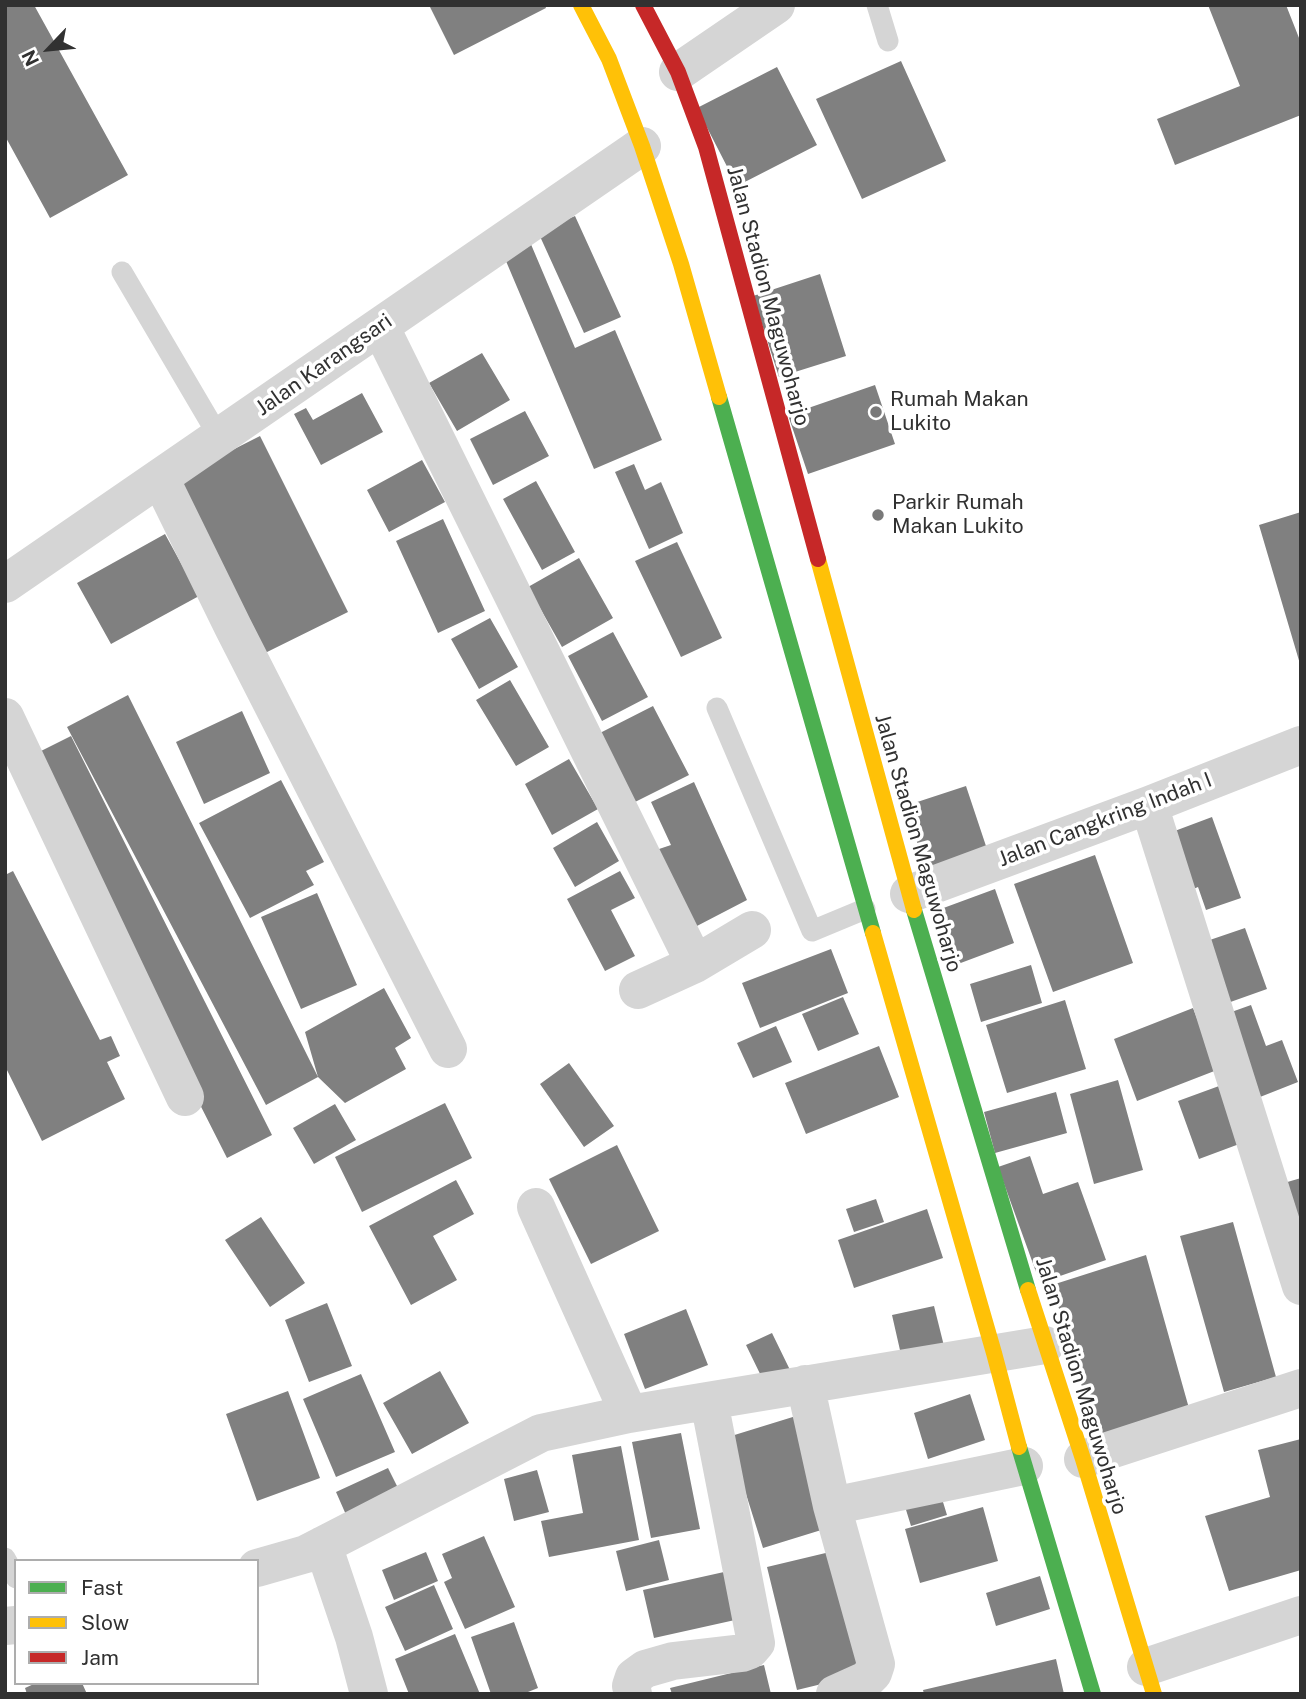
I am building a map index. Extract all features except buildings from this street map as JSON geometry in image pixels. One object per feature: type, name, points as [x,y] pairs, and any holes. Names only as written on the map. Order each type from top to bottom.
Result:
[{"type":"main road","points":[[581,5],[608,59],[642,146],[705,327],[865,909],[994,1353],[1024,1466],[1093,1694]]},
{"type":"main road","name":"Jalan Stadion Maguwoharjo","points":[[643,5],[678,72],[706,147],[745,317],[909,894],[1150,1681]]},
{"type":"street","points":[[678,72],[776,5]]},
{"type":"street","name":"Jalan Karangsari","points":[[5,584],[642,146]]},
{"type":"street","points":[[380,326],[695,964]]},
{"type":"street","points":[[160,478],[448,1049]]},
{"type":"street","points":[[5,717],[185,1097]]},
{"type":"street","name":"Jalan Cangkring Indah I","points":[[909,894],[1301,745]]},
{"type":"street","points":[[1149,805],[1301,1286]]},
{"type":"street","points":[[638,990],[695,964],[752,930]]},
{"type":"street","points":[[536,1207],[629,1413]]},
{"type":"street","points":[[259,1567],[306,1554],[541,1433],[629,1413],[1045,1345]]},
{"type":"street","points":[[805,1384],[832,1506],[876,1664],[866,1681],[835,1694]]},
{"type":"street","points":[[1083,1459],[1301,1388]]},
{"type":"street","points":[[633,1694],[631,1686],[634,1677],[645,1669],[673,1661],[742,1653],[750,1650],[756,1643],[709,1401]]},
{"type":"street","points":[[832,1506],[1024,1466]]},
{"type":"street","points":[[323,1545],[354,1637],[369,1694]]},
{"type":"street","points":[[1150,1681],[1301,1615]]},
{"type":"lane","points":[[877,5],[888,41]]},
{"type":"lane","points":[[122,272],[219,438]]},
{"type":"lane","points":[[718,708],[812,931],[865,909]]},
{"type":"lane","points":[[5,1558],[14,1574]]},
{"type":"traffic: fast","points":[[719,397],[873,933]]},
{"type":"traffic: fast","points":[[914,910],[1028,1290]]},
{"type":"traffic: fast","points":[[1019,1447],[1093,1694]]},
{"type":"traffic: slow","points":[[581,5],[609,59],[642,146],[681,264],[719,397]]},
{"type":"traffic: slow","points":[[818,559],[914,910]]},
{"type":"traffic: slow","points":[[873,933],[1019,1447]]},
{"type":"traffic: slow","points":[[1028,1290],[1083,1459],[1154,1694]]},
{"type":"traffic: jam","points":[[643,5],[678,72],[706,147],[818,559]]},
{"type":"place","name":"Rumah Makan Lukito","points":[[876,412]]},
{"type":"place","name":"Parkir Rumah Makan Lukito","points":[[878,515]]}]
